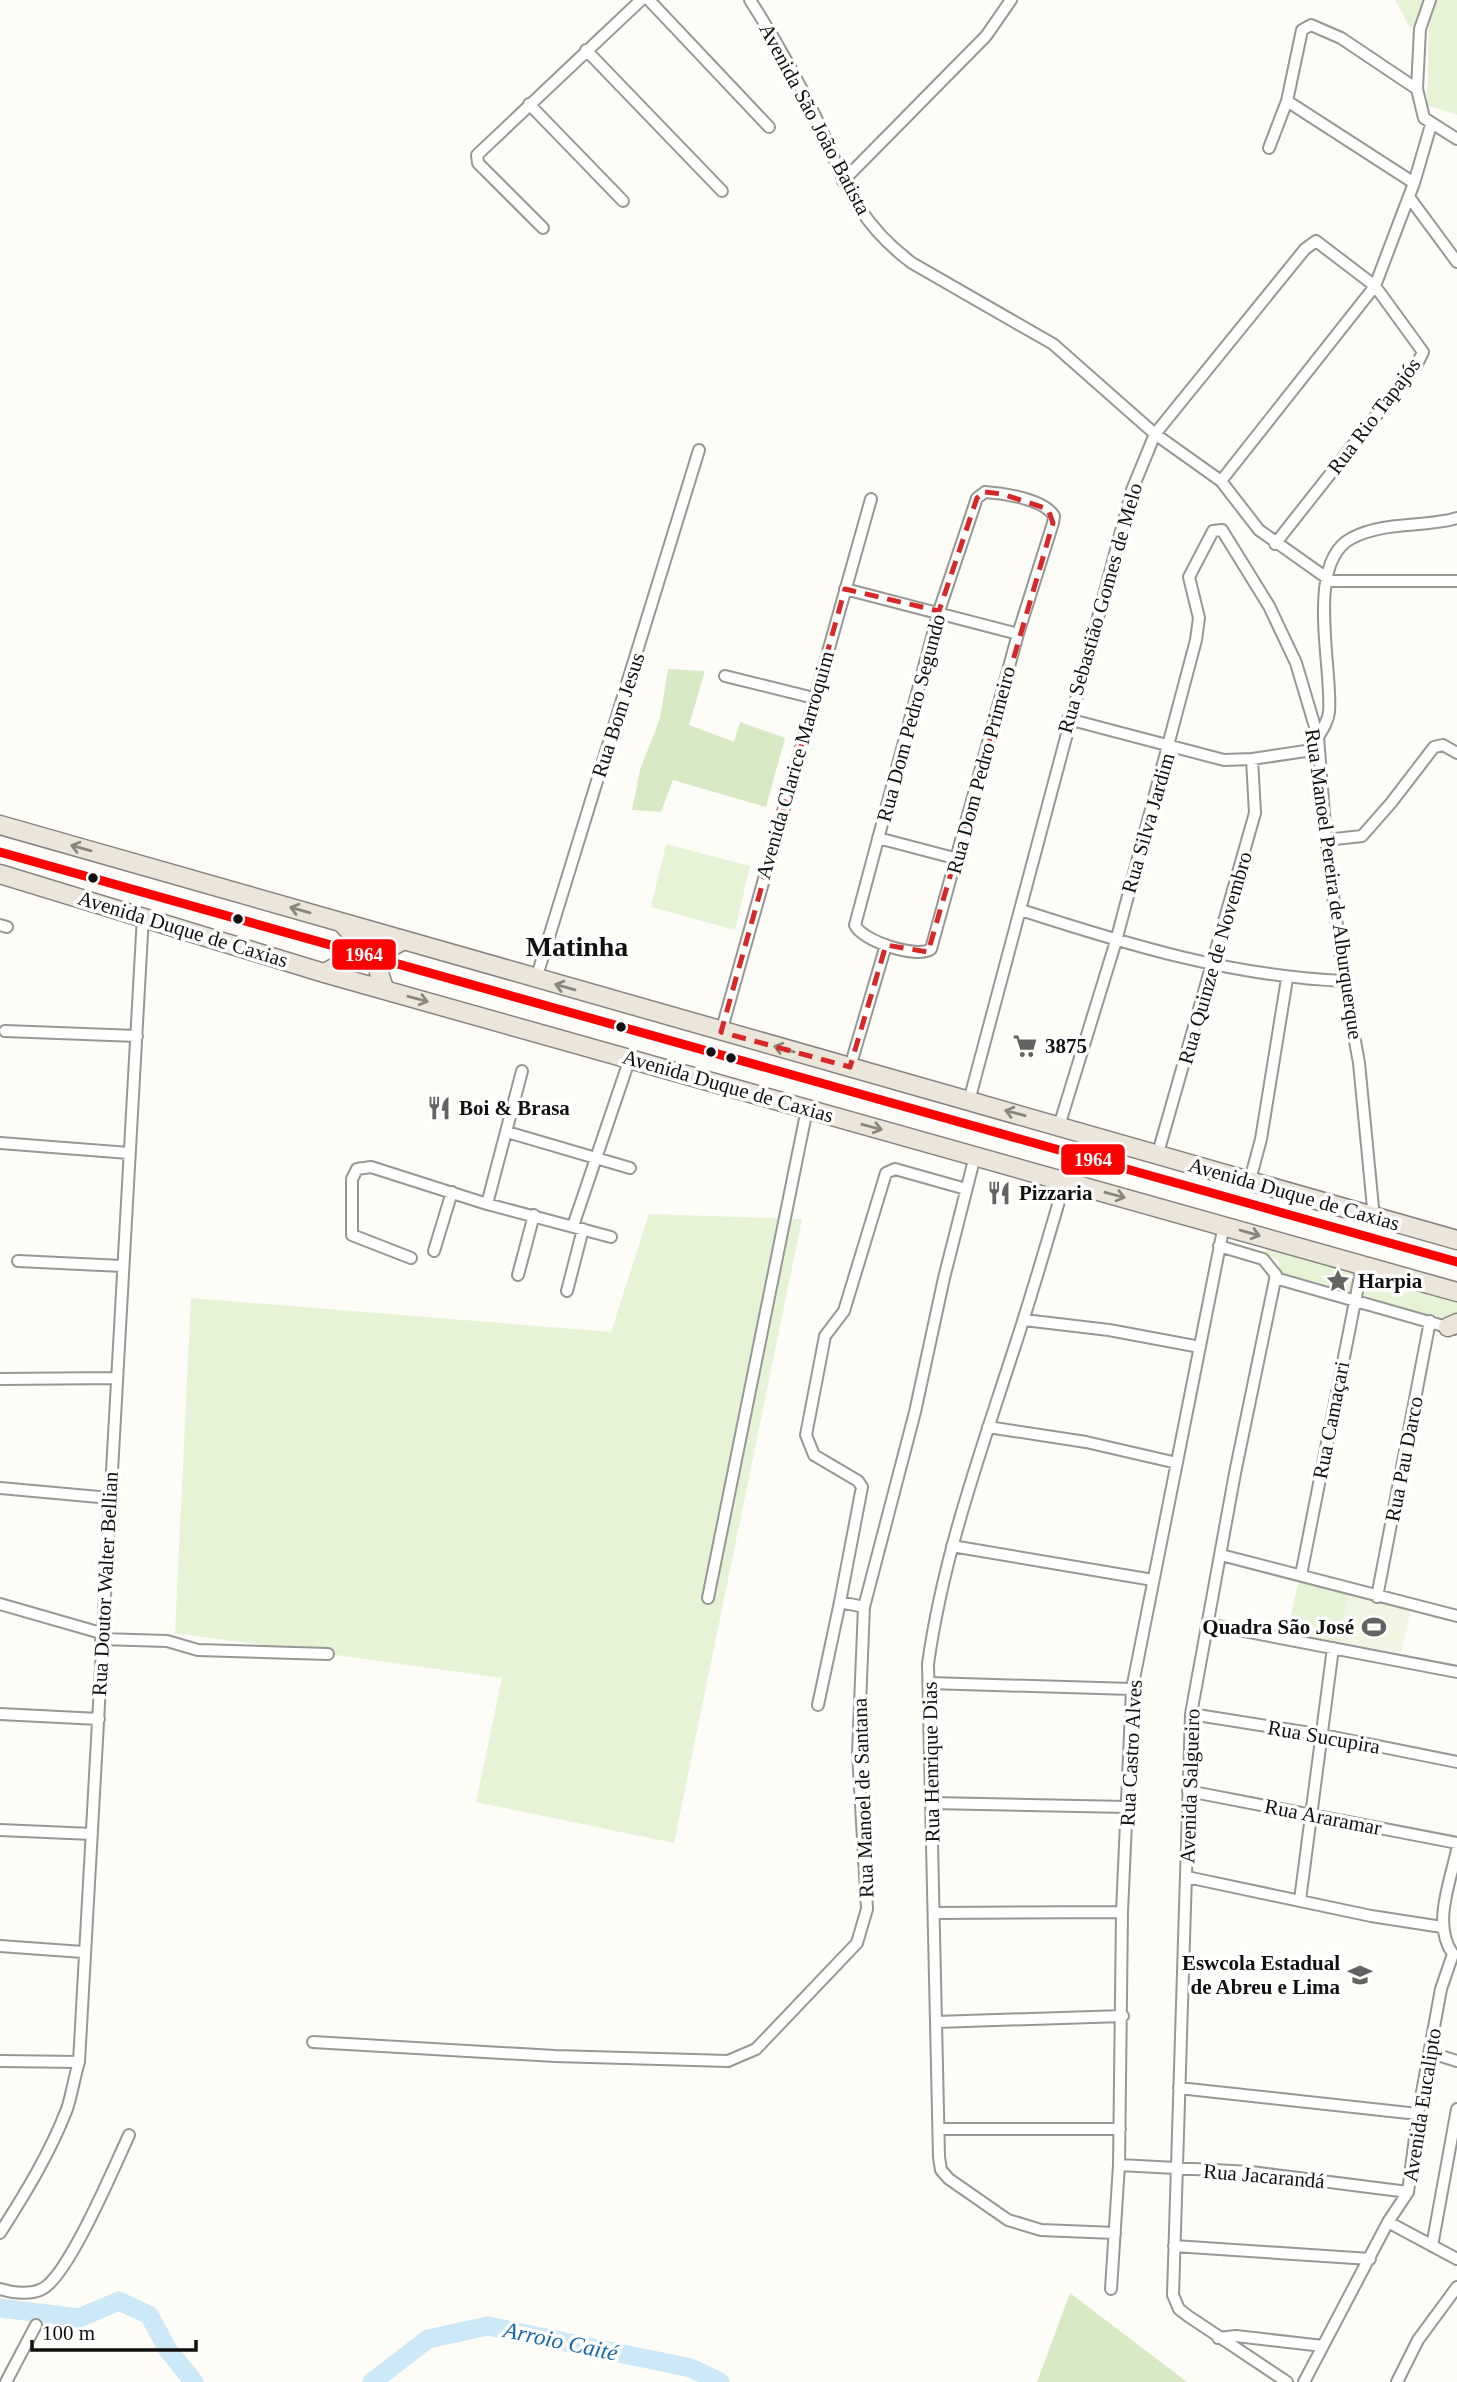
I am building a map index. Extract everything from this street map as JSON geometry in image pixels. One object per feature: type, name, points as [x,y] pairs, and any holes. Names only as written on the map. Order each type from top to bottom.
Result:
[{"type":"highway","name":"Avenida Duque de Caxias","points":[[0,825],[1457,1240]]},
{"type":"highway","name":"Avenida Duque de Caxias","points":[[0,874],[324,973],[1457,1292]]},
{"type":"highway","points":[[324,973],[341,964],[351,951],[352,933],[341,922]]},
{"type":"highway","points":[[385,990],[378,960],[383,952],[404,940]]},
{"type":"street","points":[[543,228],[478,163],[477,155],[641,0]]},
{"type":"street","points":[[649,0],[769,127]]},
{"type":"street","name":"Avenida São João Batista","points":[[750,0],[771,32],[818,123],[843,181],[870,222],[891,247],[912,263],[1053,344],[1154,434],[1220,481],[1259,530],[1275,544],[1327,579]]},
{"type":"street","points":[[843,181],[986,36],[1010,0]]},
{"type":"street","points":[[1430,0],[1420,29],[1418,89],[1424,118],[1431,125],[1457,139]]},
{"type":"street","points":[[1269,148],[1287,101],[1299,39],[1305,26],[1311,25],[1341,38],[1418,89]]},
{"type":"street","points":[[586,50],[722,191]]},
{"type":"street","points":[[1287,101],[1414,183]]},
{"type":"street","points":[[529,104],[623,201]]},
{"type":"street","points":[[1220,481],[1375,285],[1414,183],[1431,125]]},
{"type":"street","points":[[1409,197],[1457,262]]},
{"type":"street","name":"Rua Sebastião Gomes de Melo","points":[[969,1101],[1117,535],[1154,434],[1313,241],[1322,243],[1375,285]]},
{"type":"street","name":"Rua Rio Tapajós","points":[[1275,544],[1421,358],[1422,348],[1375,285]]},
{"type":"street","name":"Rua Bom Jesus","points":[[536,979],[699,450]]},
{"type":"street","name":"Rua Dom Pedro Segundo","points":[[864,936],[855,925],[939,611],[977,498],[982,493],[989,492],[1027,501],[1052,512],[1053,523]]},
{"type":"street","name":"Avenida Clarice Marroquim","points":[[721,1032],[871,499]]},
{"type":"street","points":[[1068,719],[1171,743],[1224,760],[1252,759],[1319,743],[1329,715],[1324,612],[1327,579],[1334,557],[1349,539],[1396,526],[1457,518]]},
{"type":"street","name":"Rua Dom Pedro Primeiro","points":[[864,936],[918,953],[931,949],[958,859],[979,769],[1053,523]]},
{"type":"street","name":"Rua Manoel Pereira de Alburquerque","points":[[1222,530],[1243,559],[1275,617],[1296,663],[1319,743],[1326,840],[1344,981],[1362,1090],[1374,1218]]},
{"type":"street","name":"Rua Silva Jardim","points":[[1059,1126],[1116,941],[1171,743],[1199,628],[1189,577],[1210,535],[1222,530]]},
{"type":"street","points":[[1327,579],[1340,584],[1457,581]]},
{"type":"street","points":[[845,589],[939,611],[1018,635]]},
{"type":"street","points":[[725,676],[814,698]]},
{"type":"street","points":[[1326,840],[1362,836],[1434,747],[1443,745],[1457,753]]},
{"type":"street","name":"Rua Quinze de Novembro","points":[[1158,1153],[1255,813],[1252,759]]},
{"type":"street","points":[[878,838],[958,859]]},
{"type":"street","points":[[1021,910],[1116,941],[1211,966],[1287,979],[1344,981]]},
{"type":"street","name":"Rua Doutor Walter Bellian","points":[[0,2233],[25,2194],[55,2134],[72,2094],[79,2062],[83,1952],[99,1718],[101,1636],[143,916]]},
{"type":"street","points":[[850,1067],[886,945]]},
{"type":"street","points":[[1250,1181],[1261,1139],[1287,979]]},
{"type":"street","points":[[5,1031],[137,1036]]},
{"type":"street","points":[[567,1291],[578,1227],[630,1058]]},
{"type":"street","points":[[487,1203],[522,1071]]},
{"type":"street","points":[[708,1598],[807,1109]]},
{"type":"street","points":[[507,1132],[630,1168]]},
{"type":"street","points":[[0,1143],[129,1153]]},
{"type":"street","name":"Rua Manoel de Santana","points":[[313,2042],[728,2061],[743,2057],[756,2049],[856,1943],[867,1909],[858,1753],[864,1607],[915,1412],[975,1156]]},
{"type":"street","points":[[411,1258],[352,1236],[353,1174],[363,1167],[371,1167],[611,1237]]},
{"type":"street","points":[[818,1705],[862,1487],[814,1455],[806,1439],[825,1336],[844,1311],[886,1172],[895,1168],[966,1189]]},
{"type":"street","name":"Rua Henrique Dias","points":[[1065,1181],[1024,1320],[988,1427],[937,1604],[929,1683],[939,2157],[943,2174],[1008,2220],[1041,2230],[1115,2233]]},
{"type":"street","points":[[434,1251],[452,1192]]},
{"type":"street","points":[[518,1275],[534,1215]]},
{"type":"street","name":"Rua Castro Alves","points":[[1111,2289],[1119,2165],[1123,2016],[1122,1912],[1132,1689],[1224,1225]]},
{"type":"street","points":[[1219,1246],[1263,1259],[1275,1271],[1275,1278],[1454,1327]]},
{"type":"street","points":[[18,1261],[122,1266]]},
{"type":"street","name":"Rua Camaçari","points":[[1301,1575],[1363,1266]]},
{"type":"street","name":"Avenida Salgueiro","points":[[1218,2338],[1179,2309],[1175,2301],[1174,2246],[1191,1714],[1275,1278]]},
{"type":"street","points":[[1024,1320],[1109,1330],[1200,1348]]},
{"type":"street","name":"Rua Pau Darco","points":[[1377,1597],[1430,1321]]},
{"type":"street","points":[[0,1379],[116,1378]]},
{"type":"street","points":[[988,1427],[1086,1442],[1177,1463]]},
{"type":"street","points":[[0,1488],[110,1498]]},
{"type":"street","points":[[952,1546],[1153,1580]]},
{"type":"street","points":[[1221,1555],[1457,1616]]},
{"type":"street","points":[[840,1602],[864,1607]]},
{"type":"street","points":[[0,1604],[101,1636],[167,1641],[198,1650],[328,1654]]},
{"type":"street","points":[[1207,1624],[1457,1672]]},
{"type":"street","points":[[1300,1900],[1333,1648]]},
{"type":"street","points":[[929,1683],[1132,1689]]},
{"type":"street","points":[[0,1714],[99,1718]]},
{"type":"street","name":"Rua Sucupira","points":[[1191,1714],[1323,1735],[1457,1762]]},
{"type":"street","name":"Rua Araramar","points":[[1188,1791],[1457,1843]]},
{"type":"street","points":[[932,1803],[1127,1807]]},
{"type":"street","points":[[0,1830],[92,1834]]},
{"type":"street","points":[[1187,1877],[1371,1916],[1442,1927],[1454,1880],[1457,1850]]},
{"type":"street","points":[[934,1913],[1122,1912]]},
{"type":"street","name":"Avenida Eucalipto","points":[[1304,2382],[1388,2222],[1408,2192],[1418,2114],[1441,1989],[1455,1955],[1446,1945],[1442,1927]]},
{"type":"street","points":[[0,1946],[83,1952]]},
{"type":"street","points":[[936,2022],[1123,2016]]},
{"type":"street","points":[[1431,2053],[1457,2062]]},
{"type":"street","points":[[0,2061],[79,2062]]},
{"type":"street","points":[[1179,2088],[1418,2114]]},
{"type":"street","points":[[1432,2246],[1454,2153],[1457,2109]]},
{"type":"street","points":[[940,2129],[1120,2130]]},
{"type":"street","points":[[0,2289],[34,2292],[51,2282],[92,2213],[129,2135]]},
{"type":"street","name":"Rua Jacarandá","points":[[1119,2165],[1251,2172],[1408,2192]]},
{"type":"street","points":[[1388,2222],[1457,2259]]},
{"type":"street","points":[[1174,2246],[1370,2259]]},
{"type":"street","points":[[1397,2382],[1418,2340],[1457,2287]]},
{"type":"street","points":[[6,2382],[36,2325]]},
{"type":"street","points":[[1218,2338],[1236,2336],[1323,2346]]},
{"type":"street","points":[[1218,2338],[1287,2382]]},
{"type":"highlighted area","points":[[985,492],[1002,494],[1048,509],[1053,523],[928,952],[886,945],[850,1067],[721,1032],[845,589],[939,611],[977,498]]},
{"type":"green space","points":[[1395,0],[1457,0],[1457,115],[1427,105],[1429,17],[1410,28]]},
{"type":"green space","points":[[668,669],[705,671],[689,725],[734,742],[740,722],[785,738],[766,807],[673,780],[661,812],[632,810],[640,770],[660,718]]},
{"type":"green space","points":[[666,844],[750,866],[735,930],[651,907]]},
{"type":"green space","points":[[649,1214],[802,1219],[674,1843],[476,1802],[502,1678],[175,1633],[191,1298],[611,1332]]},
{"type":"green space","points":[[1265,1249],[1457,1301],[1457,1328],[1359,1294],[1280,1273],[1278,1260],[1265,1254]]},
{"type":"green space","points":[[1301,1570],[1357,1589],[1348,1649],[1285,1640]]},
{"type":"green space","name":"Quadra São José","points":[[1348,1594],[1411,1611],[1401,1653],[1338,1642]]},
{"type":"green space","points":[[1070,2293],[1187,2382],[1037,2382]]},
{"type":"waterway","name":"Arroio Caité","points":[[0,2308],[79,2318],[119,2301],[149,2315],[168,2350],[194,2382]]},
{"type":"waterway","name":"Arroio Caité","points":[[372,2382],[428,2339],[488,2326],[691,2368],[720,2382]]},
{"type":"transit line","name":"1964","points":[[0,852],[1457,1262]]},
{"type":"place","name":"3875","points":[[1025,1046]]},
{"type":"place","name":"Boi & Brasa","points":[[439,1108]]},
{"type":"place","name":"Pizzaria","points":[[999,1193]]},
{"type":"place","name":"Harpia","points":[[1338,1281]]},
{"type":"place","name":"Quadra São José","points":[[1374,1627]]},
{"type":"place","name":"Eswcola Estadual de Abreu e Lima","points":[[1360,1975]]},
{"type":"district","name":"Matinha","points":[[577,946]]}]
